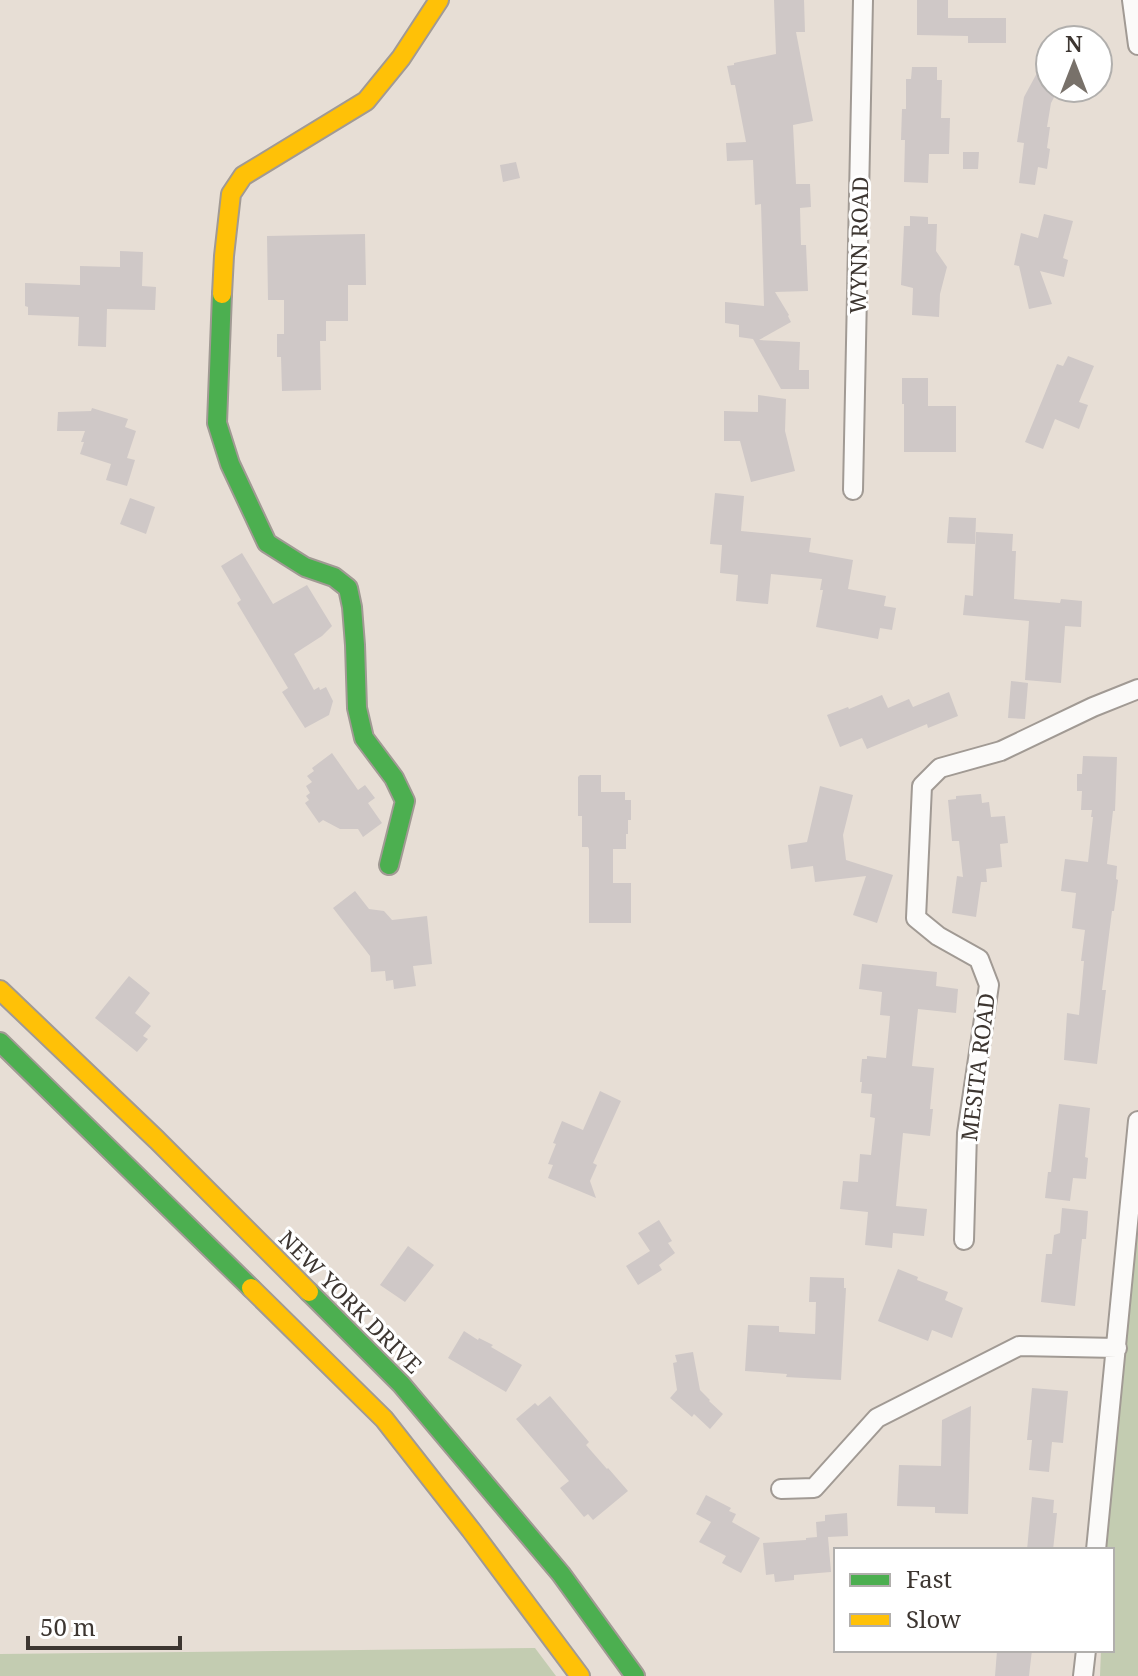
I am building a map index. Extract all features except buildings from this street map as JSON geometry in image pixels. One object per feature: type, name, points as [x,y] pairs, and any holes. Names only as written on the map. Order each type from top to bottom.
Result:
[{"type":"main road","points":[[389,865],[405,801],[394,778],[364,738],[357,708],[353,620],[348,588],[334,577],[305,567],[267,543],[230,464],[217,423],[224,256],[231,194],[243,176],[366,101],[401,58],[439,0]]},
{"type":"main road","name":"NEW YORK DRIVE","points":[[0,990],[157,1140],[401,1384],[561,1574],[635,1676]]},
{"type":"main road","points":[[0,1042],[384,1419],[580,1676]]},
{"type":"street","name":"WYNN ROAD","points":[[853,490],[863,0]]},
{"type":"street","points":[[1132,0],[1138,45]]},
{"type":"street","name":"MESITA ROAD","points":[[964,1240],[967,1133],[989,985],[979,959],[938,936],[916,918],[922,786],[940,768],[1001,751],[1138,689]]},
{"type":"street","points":[[1096,1548],[1138,1121]]},
{"type":"street","points":[[781,1489],[814,1488],[877,1418],[1019,1346],[1117,1348]]},
{"type":"street","points":[[1083,1676],[1086,1652]]},
{"type":"green space","points":[[1138,1164],[1138,1676],[1100,1676],[1101,1652],[1114,1652],[1114,1548],[1105,1548],[1111,1409]]},
{"type":"green space","points":[[535,1648],[556,1676],[0,1676],[0,1654]]},
{"type":"traffic: fast","points":[[222,294],[217,423],[230,464],[267,543],[305,567],[334,577],[348,588],[355,645],[357,708],[364,738],[394,778],[405,801],[389,865]]},
{"type":"traffic: fast","points":[[0,1042],[251,1288]]},
{"type":"traffic: fast","points":[[309,1292],[401,1384],[561,1574],[635,1676]]},
{"type":"traffic: slow","points":[[222,294],[231,194],[243,176],[366,101],[401,58],[439,0]]},
{"type":"traffic: slow","points":[[0,990],[157,1140],[309,1292]]},
{"type":"traffic: slow","points":[[251,1288],[384,1419],[580,1676]]}]
